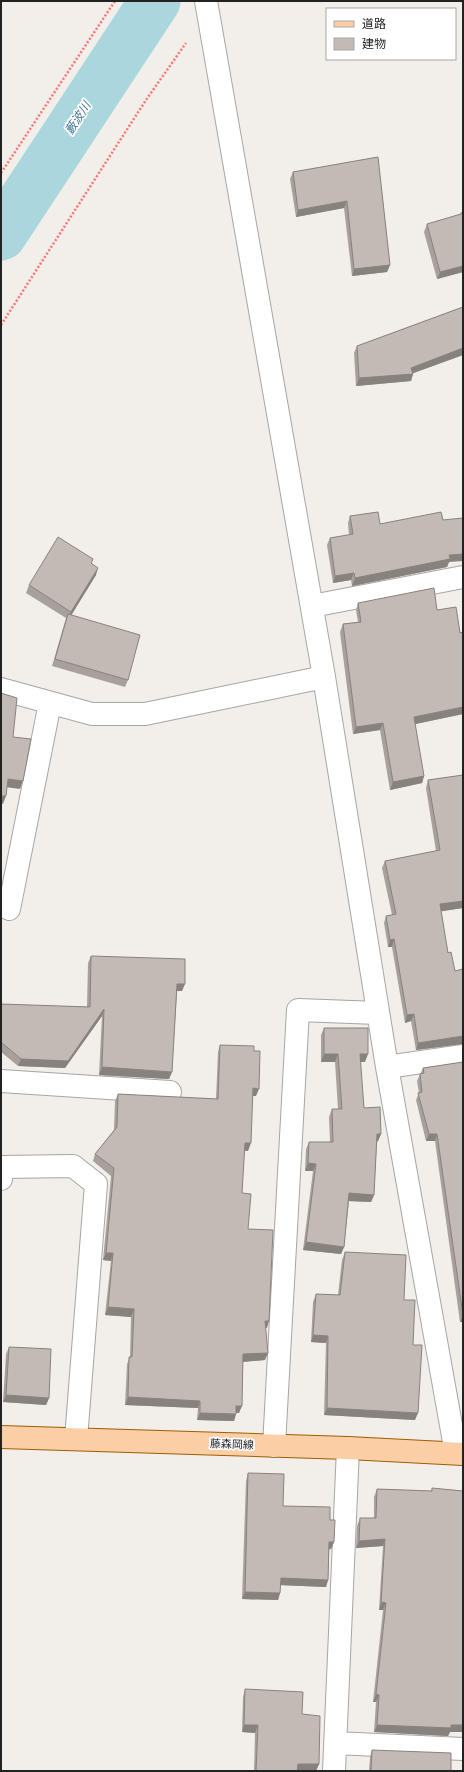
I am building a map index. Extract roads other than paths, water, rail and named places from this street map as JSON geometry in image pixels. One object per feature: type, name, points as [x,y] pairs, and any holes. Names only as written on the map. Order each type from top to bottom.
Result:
[{"type":"main road","name":"藤森岡線","points":[[1,1437],[460,1453]]},
{"type":"street","points":[[207,7],[312,606],[387,1067],[460,1453]]},
{"type":"street","points":[[312,606],[463,577]]},
{"type":"street","points":[[1,689],[92,714],[145,714],[324,677]]},
{"type":"street","points":[[9,909],[50,703]]},
{"type":"street","points":[[274,1446],[298,1010],[378,1013]]},
{"type":"street","points":[[387,1067],[463,1056]]},
{"type":"street","points":[[1,1081],[170,1092]]},
{"type":"street","points":[[1,1179],[2,1167],[73,1166],[96,1184],[76,1440]]},
{"type":"street","points":[[334,1771],[348,1448]]},
{"type":"street","points":[[335,1743],[463,1749]]},
{"type":"waterway","name":"藪波川","points":[[1,235],[155,1]]},
{"type":"waterway","points":[[1,191],[17,211]]}]
